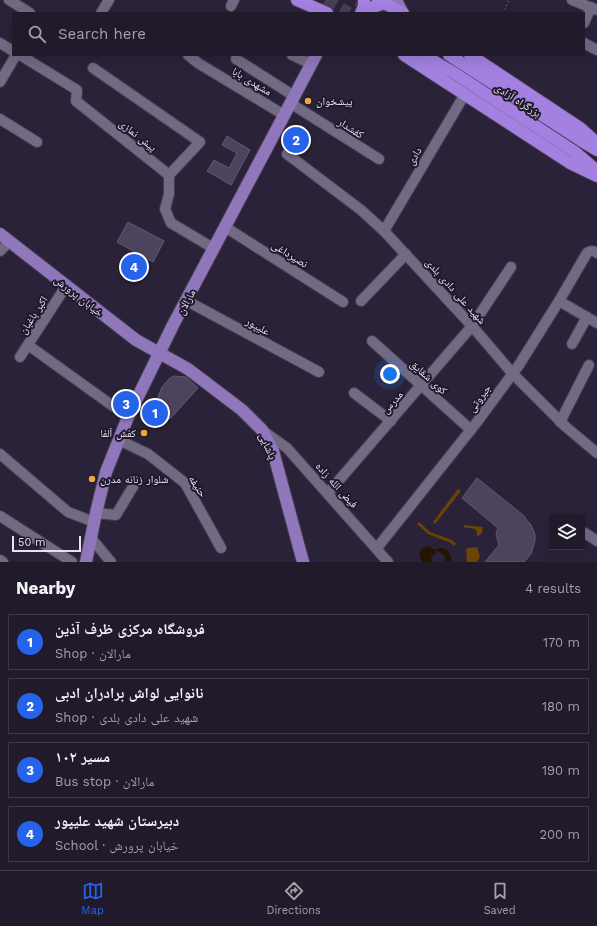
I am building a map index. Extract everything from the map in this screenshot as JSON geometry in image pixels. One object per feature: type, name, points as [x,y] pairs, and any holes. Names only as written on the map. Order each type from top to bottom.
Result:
[{"type":"highway","points":[[324,0],[327,12]]},
{"type":"highway","points":[[361,12],[364,6],[364,0]]},
{"type":"highway","points":[[369,12],[381,1],[401,12]]},
{"type":"highway","points":[[308,2],[325,12]]},
{"type":"highway","points":[[406,56],[570,163],[597,176]]},
{"type":"highway","name":"بزرگراه آزادی","points":[[425,56],[575,152],[597,171]]},
{"type":"highway","name":"بزرگراه آزادی","points":[[451,56],[596,143]]},
{"type":"highway","points":[[472,56],[580,128],[596,143]]},
{"type":"main road","points":[[396,0],[402,12]]},
{"type":"main road","name":"مارالان","points":[[86,562],[106,472],[128,417],[173,325],[268,148],[313,59]]},
{"type":"main road","name":"خیابان پرورش","points":[[5,238],[136,340],[160,354]]},
{"type":"main road","name":"پاشایی","points":[[160,354],[188,369],[242,410],[262,430],[273,451],[303,562]]},
{"type":"street","points":[[9,0],[28,12]]},
{"type":"street","points":[[102,12],[109,0]]},
{"type":"street","points":[[572,0],[594,8],[585,22]]},
{"type":"street","points":[[0,43],[12,50]]},
{"type":"street","points":[[585,44],[597,50]]},
{"type":"street","points":[[0,82],[15,56]]},
{"type":"street","name":"پیش نمازی","points":[[22,56],[77,90],[76,101],[169,175]]},
{"type":"street","name":"مشهدی بابا","points":[[189,56],[198,63],[284,114]]},
{"type":"street","points":[[297,56],[313,59]]},
{"type":"street","name":"کفشدار","points":[[236,58],[292,100],[379,160]]},
{"type":"street","points":[[93,68],[200,142],[169,175],[169,194],[165,208],[171,223],[213,248]]},
{"type":"street","name":"دادی","points":[[384,231],[465,94]]},
{"type":"street","points":[[0,119],[37,142]]},
{"type":"street","name":"شهید علی دادی بلدی","points":[[287,154],[362,210],[384,231],[472,326],[513,374],[560,422],[596,449]]},
{"type":"street","name":"نصیرداغی","points":[[225,227],[343,302]]},
{"type":"street","points":[[0,251],[5,238]]},
{"type":"street","name":"جبروتی","points":[[377,548],[471,430],[513,374],[559,301],[592,253]]},
{"type":"street","points":[[361,301],[406,254]]},
{"type":"street","name":"مدرس","points":[[328,493],[422,386],[472,326],[511,267]]},
{"type":"street","name":"اکبر باغبان","points":[[20,357],[66,286]]},
{"type":"street","name":"علیپور","points":[[187,301],[319,372]]},
{"type":"street","points":[[559,301],[597,322]]},
{"type":"street","points":[[572,344],[587,317]]},
{"type":"street","name":"کوی شقایق","points":[[372,342],[471,430]]},
{"type":"street","points":[[28,345],[128,417]]},
{"type":"street","points":[[560,422],[589,365]]},
{"type":"street","points":[[354,393],[391,421]]},
{"type":"street","name":"فیض الله زاده","points":[[262,430],[287,448],[388,562]]},
{"type":"street","name":"حنیفه","points":[[119,440],[148,454],[185,483],[221,548]]},
{"type":"street","points":[[0,454],[68,512],[95,517],[116,516],[134,485]]},
{"type":"street","points":[[0,516],[72,562]]},
{"type":"street","points":[[585,533],[597,541]]},
{"type":"street","points":[[91,538],[111,562]]},
{"type":"path","points":[[503,12],[508,0]]},
{"type":"shaded area","points":[[458,489],[461,491],[435,524],[433,522]]},
{"type":"shaded area","points":[[419,522],[430,532],[452,540],[456,544],[454,546],[451,543],[428,534],[417,524]]},
{"type":"shaded area","points":[[464,525],[483,527],[482,533],[477,537],[475,529],[463,527]]},
{"type":"shaded area","points":[[429,546],[435,550],[442,548],[447,550],[451,555],[451,562],[445,562],[445,557],[443,554],[435,551],[436,553],[431,557],[432,562],[423,562],[419,554],[423,548]]},
{"type":"shaded area","points":[[477,547],[480,557],[477,562],[467,562],[466,549]]},
{"type":"building","points":[[227,136],[250,150],[231,185],[207,171],[214,160],[229,168],[237,153],[222,145]]},
{"type":"building","points":[[128,222],[164,241],[153,262],[117,242]]},
{"type":"building","points":[[174,376],[186,377],[198,388],[170,419],[154,407],[162,387],[170,378]]},
{"type":"building","points":[[477,478],[523,515],[531,525],[535,534],[535,541],[531,554],[524,562],[485,562],[499,545],[496,534],[498,528],[462,498]]},
{"type":"tunnel","points":[[325,0],[347,12]]},
{"type":"tunnel","points":[[357,0],[380,12]]},
{"type":"place","name":"پیشخوان","points":[[308,101]]},
{"type":"place","name":"نانوایی لواش برادران ادبی","points":[[296,140]]},
{"type":"place","name":"دبیرستان شهید علیپور","points":[[134,267]]},
{"type":"place","name":"مسیر ۱۰۲","points":[[126,404]]},
{"type":"place","name":"فروشگاه مرکزی ظرف آذین","points":[[155,413]]},
{"type":"place","name":"کفش آلفا","points":[[144,433]]},
{"type":"place","name":"شلوار زنانه مدرن","points":[[92,479]]}]
